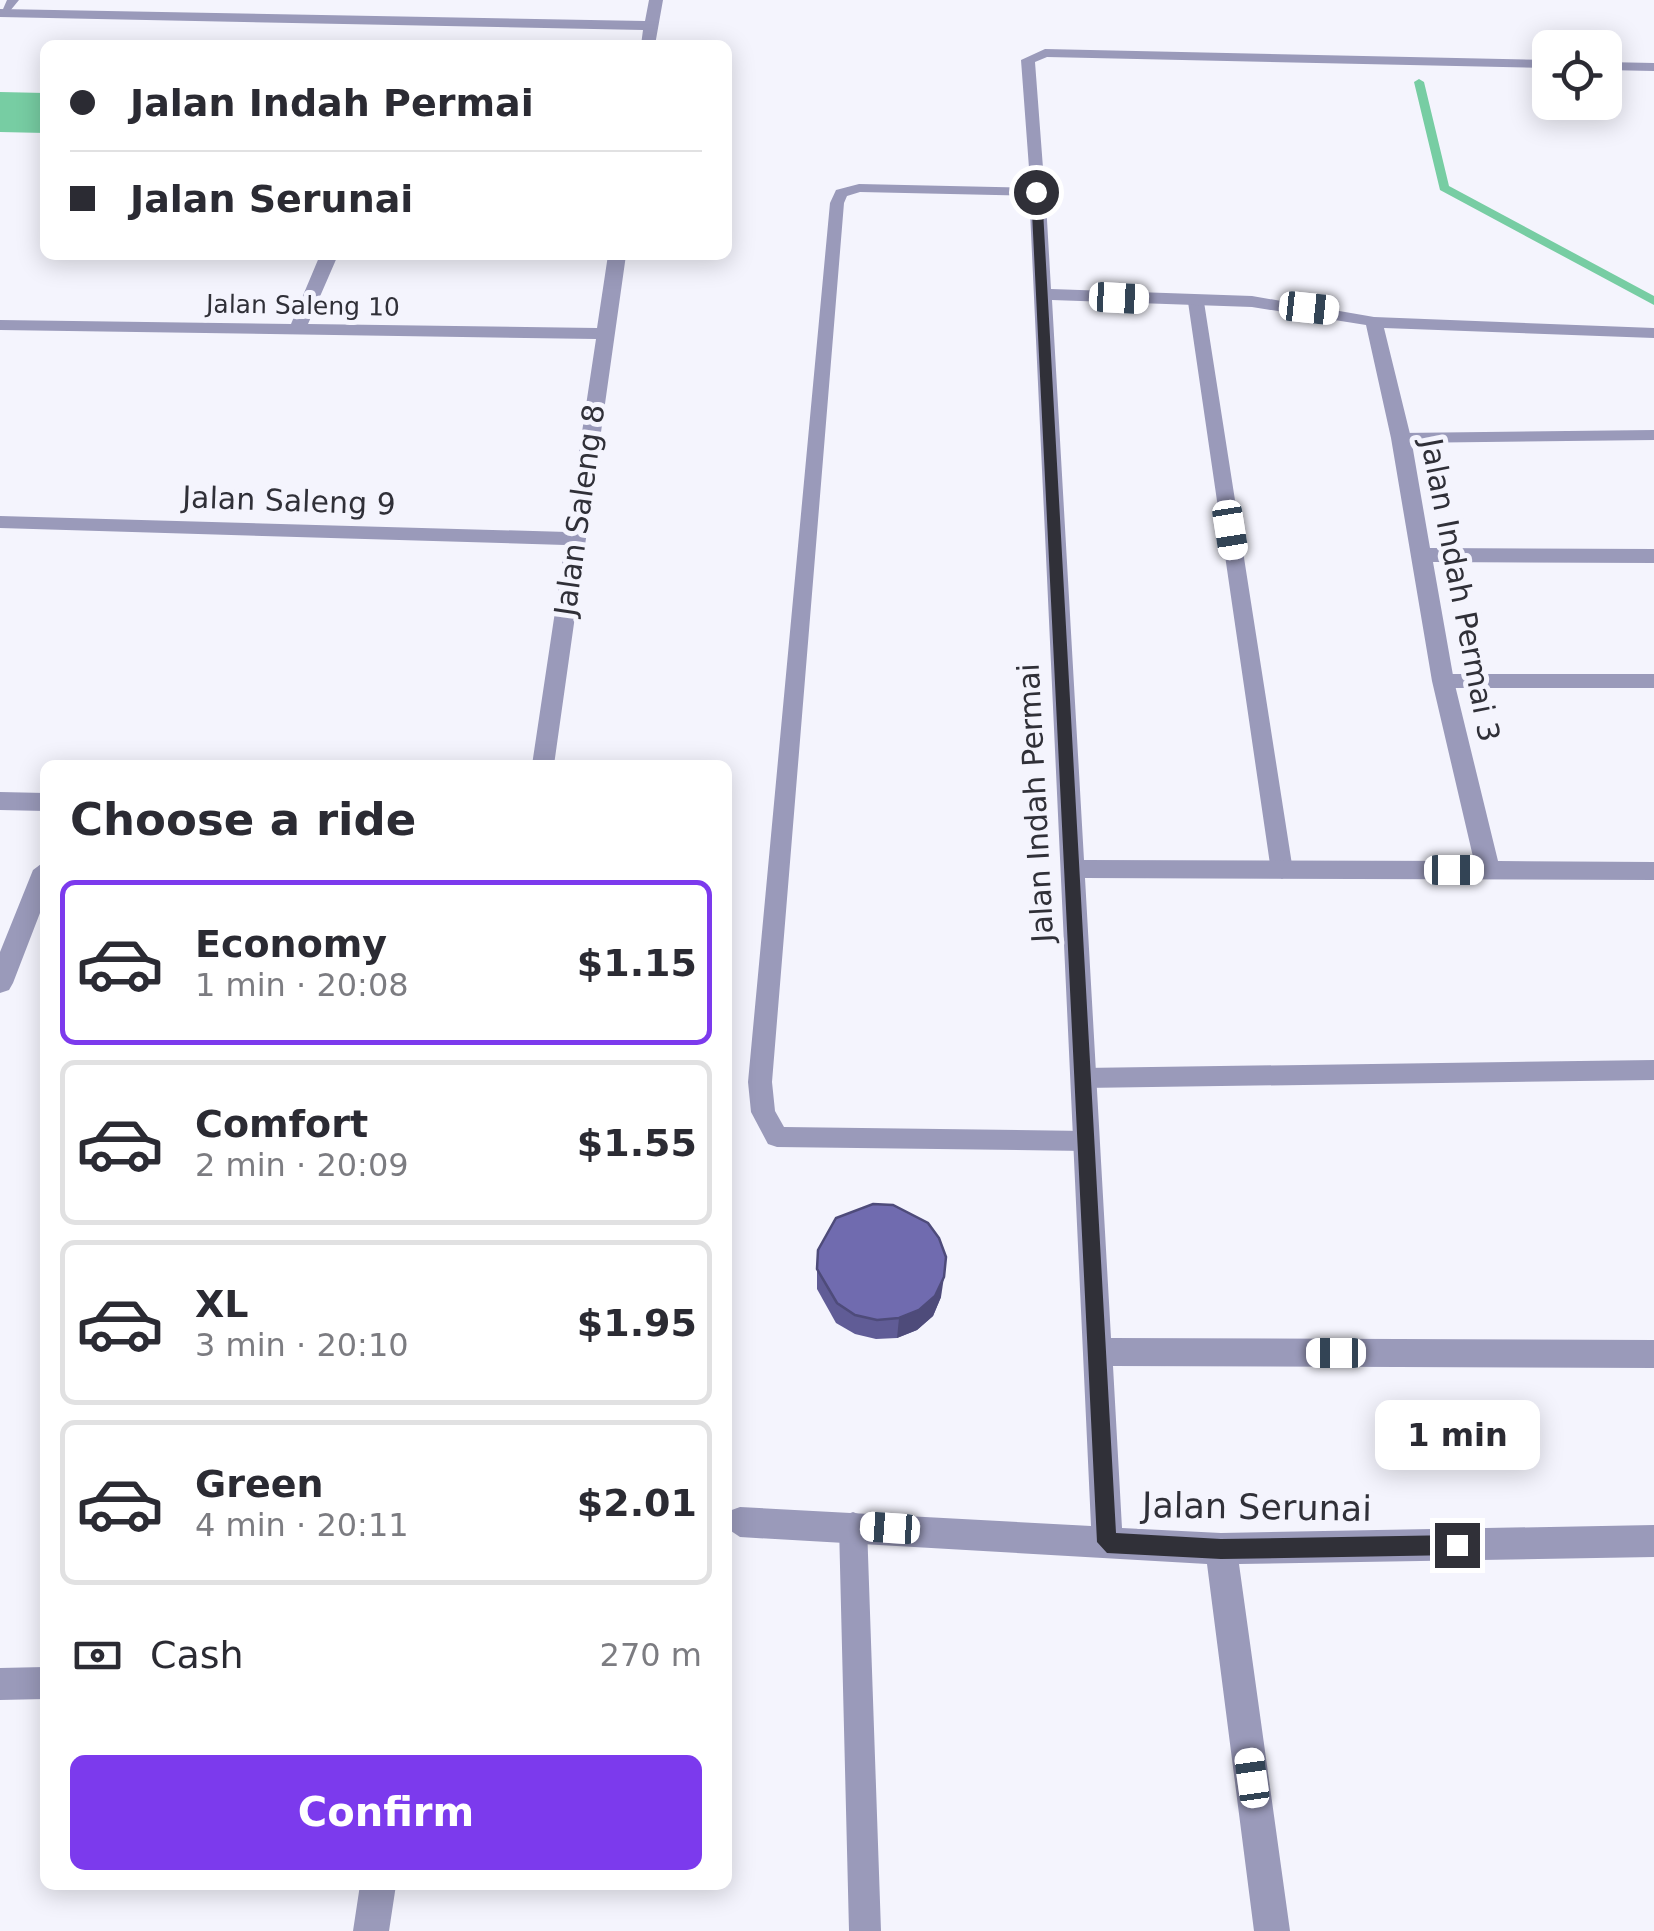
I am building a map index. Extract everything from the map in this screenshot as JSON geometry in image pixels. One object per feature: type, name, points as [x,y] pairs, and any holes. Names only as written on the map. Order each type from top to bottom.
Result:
[{"type":"street","points":[[649,40],[656,0]]},
{"type":"street","points":[[6,9],[651,26]]},
{"type":"street","name":"Jalan Indah Permai","points":[[1036,180],[1107,1542]]},
{"type":"street","points":[[297,330],[327,260]]},
{"type":"street","name":"Jalan Saleng 8","points":[[544,760],[616,260]]},
{"type":"street","points":[[1042,294],[1334,310],[1374,322],[1654,333]]},
{"type":"street","name":"Jalan Indah Permai 3","points":[[1374,322],[1400,438],[1444,680],[1488,869]]},
{"type":"street","name":"Jalan Saleng 10","points":[[0,325],[606,334]]},
{"type":"street","name":"Jalan Saleng 9","points":[[0,522],[576,539]]},
{"type":"street","points":[[1420,555],[1654,556]]},
{"type":"street","points":[[0,801],[40,802]]},
{"type":"street","points":[[1072,869],[1654,871]]},
{"type":"street","points":[[0,983],[40,883]]},
{"type":"street","points":[[1097,1352],[1654,1354]]},
{"type":"street","name":"Jalan Serunai","points":[[740,1522],[1221,1549],[1654,1541]]},
{"type":"street","points":[[1221,1549],[1272,1931]]},
{"type":"street","points":[[0,1684],[40,1683]]},
{"type":"street","points":[[372,1931],[377,1890]]},
{"type":"lane","name":"Jalan Indah Permai","points":[[1036,180],[1028,60],[1045,53],[1532,64]]},
{"type":"lane","points":[[1622,66],[1654,67]]},
{"type":"lane","points":[[1036,180],[859,188],[841,193],[838,202],[760,1082],[762,1112],[777,1137],[1086,1141]]},
{"type":"lane","points":[[1196,302],[1282,871]]},
{"type":"lane","points":[[1400,438],[1654,435]]},
{"type":"lane","points":[[1444,680],[1654,680]]},
{"type":"lane","points":[[1083,1078],[1654,1070]]},
{"type":"lane","points":[[854,1526],[865,1931]]},
{"type":"building","points":[[873,1204],[893,1205],[928,1223],[946,1257],[944,1277],[935,1296],[919,1310],[899,1318],[877,1320],[855,1315],[837,1303],[817,1269],[818,1250],[836,1218]]},
{"type":"waterway","points":[[1419,82],[1444,188],[1654,301]]},
{"type":"waterway","points":[[0,112],[40,113]]},
{"type":"route","points":[[1036,192],[1107,1542],[1221,1549],[1457,1545]]}]
